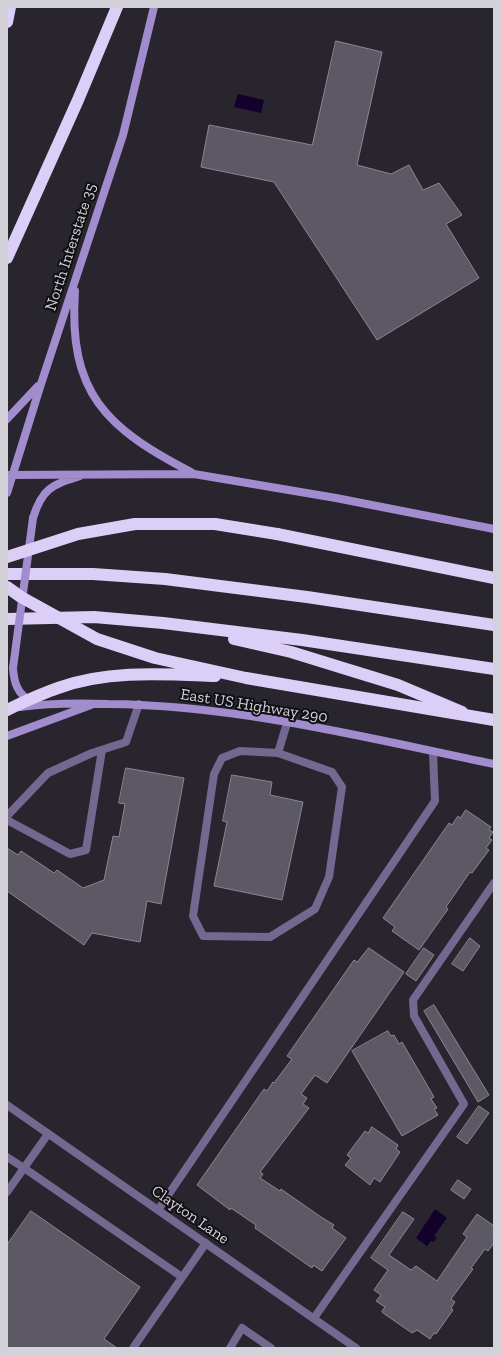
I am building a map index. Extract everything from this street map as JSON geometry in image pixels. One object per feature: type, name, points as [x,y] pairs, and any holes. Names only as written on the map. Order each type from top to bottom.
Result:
[{"type":"highway","points":[[7,22],[10,7]]},
{"type":"highway","points":[[7,258],[78,100],[117,7]]},
{"type":"highway","points":[[7,557],[78,534],[135,524],[215,524],[285,535],[494,578]]},
{"type":"highway","points":[[7,574],[93,574],[165,579],[307,597],[494,624]]},
{"type":"highway","points":[[7,587],[20,598],[97,639],[155,658],[246,678],[494,720]]},
{"type":"highway","points":[[7,619],[94,617],[302,640],[494,669]]},
{"type":"highway","points":[[162,624],[291,652],[398,685],[494,726]]},
{"type":"highway","points":[[7,709],[58,688],[84,681],[124,675],[168,674],[246,678]]},
{"type":"main road","name":"North Interstate 35","points":[[7,493],[10,475],[123,135],[154,7]]},
{"type":"main road","points":[[76,280],[74,340],[81,371],[92,395],[110,417],[132,438],[162,457],[194,474]]},
{"type":"main road","points":[[7,419],[41,384]]},
{"type":"main road","points":[[38,705],[22,697],[14,682],[12,668],[33,518],[38,502],[53,485],[86,474]]},
{"type":"main road","points":[[10,475],[194,474],[336,498],[494,529]]},
{"type":"main road","points":[[7,736],[95,704]]},
{"type":"main road","name":"East US Highway 290","points":[[7,709],[38,705],[139,704],[243,715],[494,764]]},
{"type":"street","points":[[7,816],[48,773],[102,750],[126,742],[139,704]]},
{"type":"street","points":[[278,753],[287,723]]},
{"type":"street","points":[[7,820],[70,854],[86,850],[102,750]]},
{"type":"street","points":[[240,751],[278,753],[332,772],[342,787],[329,877],[315,908],[270,937],[203,936],[193,916],[214,774],[222,758],[240,751]]},
{"type":"street","points":[[158,1210],[435,801],[433,752]]},
{"type":"street","points":[[314,1318],[464,1104],[414,1016],[413,1000],[494,883]]},
{"type":"street","name":"Clayton Lane","points":[[7,1105],[356,1348]]},
{"type":"street","points":[[7,1192],[48,1134]]},
{"type":"street","points":[[7,1157],[182,1277]]},
{"type":"street","points":[[133,1348],[206,1243]]},
{"type":"street","points":[[230,1348],[242,1328],[271,1348]]},
{"type":"shaded area","points":[[238,94],[264,100],[261,113],[234,107]]},
{"type":"shaded area","points":[[435,1209],[447,1218],[434,1236],[437,1238],[434,1242],[431,1241],[427,1246],[416,1238]]},
{"type":"building","points":[[336,41],[382,52],[357,165],[391,174],[409,165],[423,190],[439,183],[462,215],[446,224],[479,278],[377,340],[274,182],[201,167],[209,125],[312,145]]},
{"type":"building","points":[[126,768],[184,778],[161,904],[147,901],[140,942],[92,933],[84,945],[7,891],[7,848],[18,855],[21,851],[54,873],[57,870],[83,888],[104,880],[113,836],[119,837],[125,804],[119,803]]},
{"type":"building","points":[[232,775],[272,782],[270,795],[303,802],[282,900],[214,886],[227,822],[223,821]]},
{"type":"building","points":[[466,810],[491,827],[489,830],[493,832],[489,838],[492,840],[486,848],[489,850],[472,873],[470,872],[446,907],[448,909],[419,950],[392,931],[395,927],[383,918],[449,823],[452,825],[458,816],[460,818]]},
{"type":"building","points":[[470,938],[480,946],[463,971],[452,964]]},
{"type":"building","points":[[369,948],[404,972],[327,1083],[315,1075],[301,1094],[307,1098],[303,1104],[309,1108],[260,1172],[263,1174],[260,1178],[280,1191],[281,1189],[334,1225],[332,1228],[346,1238],[322,1271],[313,1265],[312,1268],[255,1228],[256,1225],[231,1208],[230,1210],[197,1185],[264,1089],[267,1091],[292,1059],[287,1056],[354,960],[357,962]]},
{"type":"building","points":[[424,948],[434,955],[416,981],[406,974]]},
{"type":"building","points":[[434,1005],[489,1095],[478,1102],[424,1011]]},
{"type":"building","points":[[388,1031],[391,1036],[394,1035],[399,1044],[402,1042],[434,1097],[431,1099],[437,1108],[434,1109],[438,1115],[402,1136],[352,1051]]},
{"type":"building","points":[[479,1106],[489,1113],[467,1144],[457,1137]]},
{"type":"building","points":[[372,1127],[398,1145],[396,1149],[400,1152],[380,1182],[374,1178],[370,1185],[345,1165],[351,1158],[347,1155],[365,1131],[368,1133]]},
{"type":"building","points":[[458,1180],[471,1189],[464,1199],[451,1190]]},
{"type":"building","points":[[31,1211],[140,1287],[104,1339],[117,1348],[7,1348],[7,1245]]},
{"type":"building","points":[[403,1212],[414,1219],[389,1255],[411,1270],[416,1266],[437,1281],[467,1237],[463,1234],[477,1214],[494,1226],[494,1243],[488,1251],[485,1249],[471,1268],[473,1269],[451,1299],[455,1302],[451,1308],[453,1310],[436,1334],[434,1333],[430,1339],[417,1330],[412,1333],[383,1313],[382,1311],[385,1307],[376,1301],[381,1295],[374,1290],[388,1270],[371,1258]]}]
